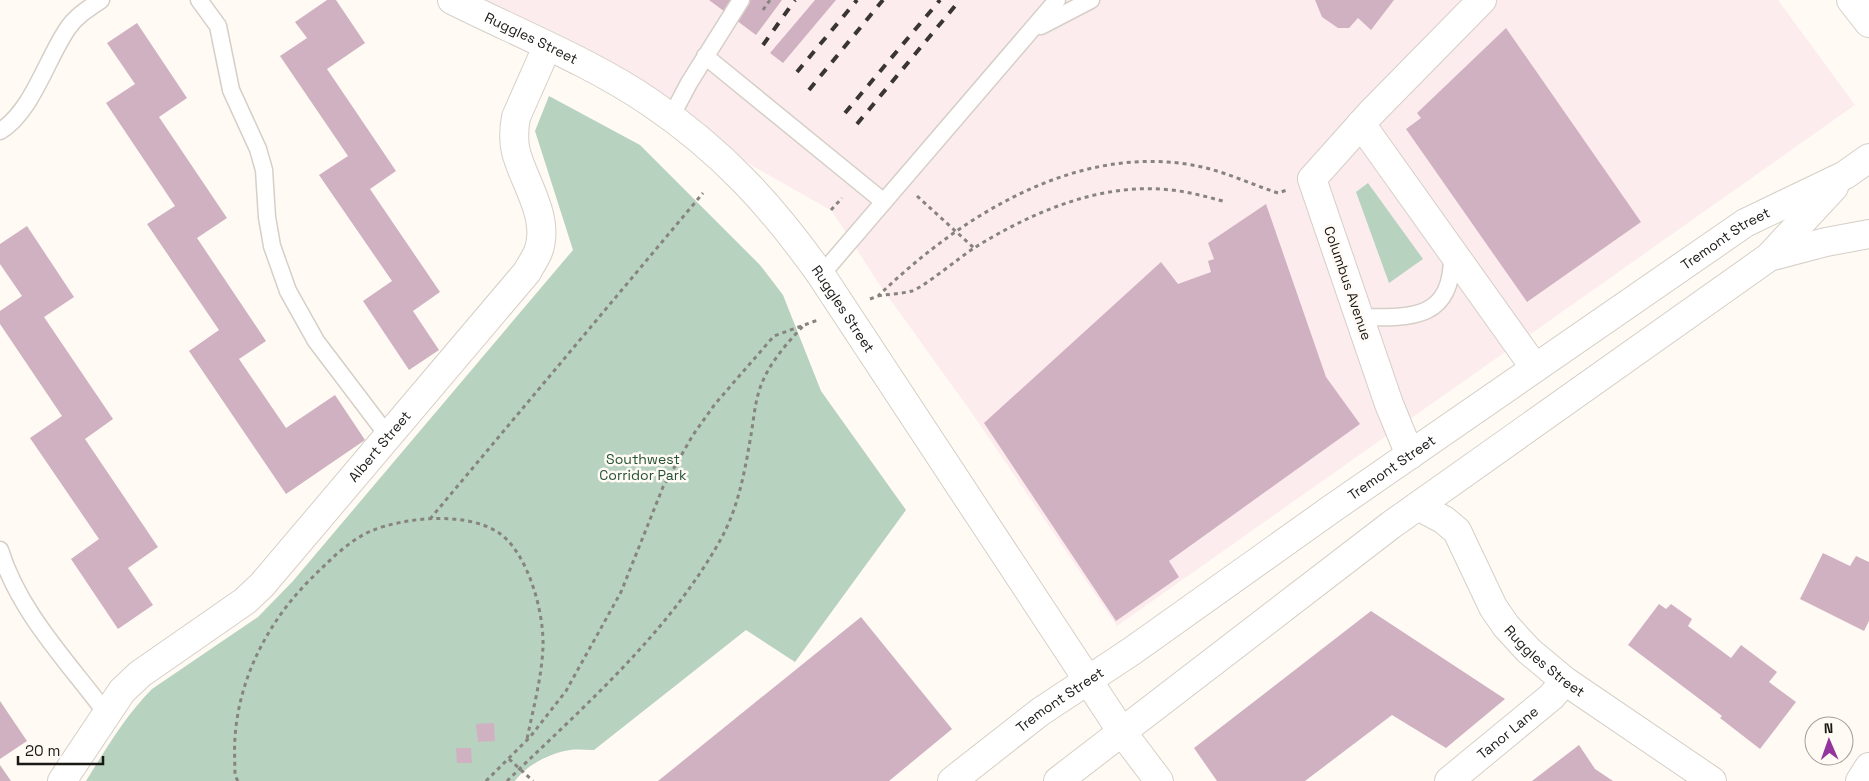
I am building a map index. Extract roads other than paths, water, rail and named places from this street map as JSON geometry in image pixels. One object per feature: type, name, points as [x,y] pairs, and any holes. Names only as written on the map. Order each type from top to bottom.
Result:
[{"type":"main road","name":"Ruggles Street","points":[[452,0],[633,92],[707,144],[752,186],[793,234],[1122,732],[1159,781]]},
{"type":"main road","name":"Columbus Avenue","points":[[1410,455],[1389,404],[1312,180],[1360,124],[1482,0]]},
{"type":"main road","points":[[1851,0],[1869,23]]},
{"type":"main road","name":"Albert Street","points":[[62,781],[122,691],[140,674],[245,601],[262,585],[527,272],[538,251],[542,230],[537,210],[516,152],[514,128],[516,117],[547,47]]},
{"type":"main road","points":[[1360,124],[1535,368]]},
{"type":"main road","name":"Tremont Street","points":[[952,781],[1040,712],[1139,646],[1410,455],[1745,223],[1845,174],[1869,158]]},
{"type":"main road","name":"Tremont Street","points":[[1058,781],[1418,506],[1769,257],[1845,174]]},
{"type":"main road","points":[[1769,257],[1826,242],[1869,234]]},
{"type":"main road","name":"Ruggles Street","points":[[1418,506],[1444,520],[1456,532],[1493,608],[1529,652],[1565,681],[1712,781]]},
{"type":"main road","name":"Tanor Lane","points":[[1449,781],[1551,697],[1565,681]]},
{"type":"main road","points":[[1860,781],[1869,767]]},
{"type":"lane","points":[[0,131],[7,127],[25,105],[68,27],[100,0]]},
{"type":"lane","points":[[199,0],[218,26],[231,90],[258,149],[264,170],[267,217],[272,246],[288,291],[316,340],[388,436]]},
{"type":"lane","points":[[671,117],[705,56],[741,0]]},
{"type":"lane","points":[[821,275],[1057,0]]},
{"type":"lane","points":[[1028,34],[1060,15],[1091,0]]},
{"type":"lane","points":[[705,56],[884,202]]},
{"type":"lane","points":[[1359,317],[1410,317],[1429,309],[1441,299],[1449,287],[1452,270],[1452,252]]},
{"type":"lane","points":[[0,550],[10,579],[26,606],[106,713]]},
{"type":"railway","points":[[763,45],[795,0]]},
{"type":"railway","points":[[797,72],[857,0]]},
{"type":"railway","points":[[809,90],[883,0]]},
{"type":"railway","points":[[845,113],[940,0]]},
{"type":"railway","points":[[857,124],[960,0]]},
{"type":"park label","name":"Southwest Corridor Park","points":[[643,468]]}]
